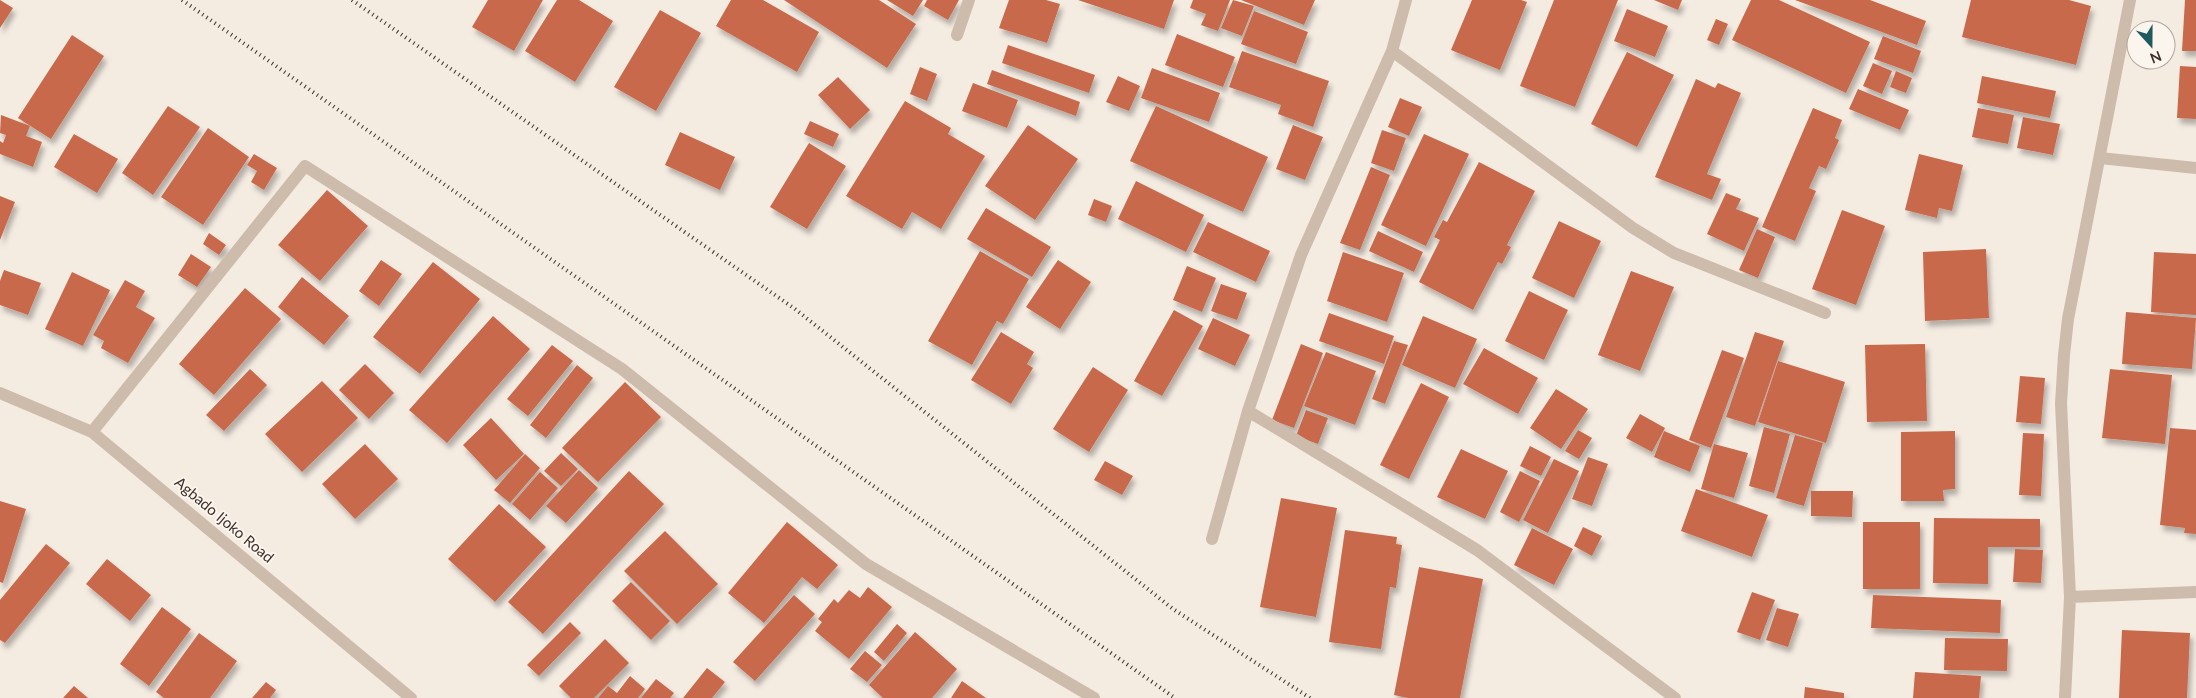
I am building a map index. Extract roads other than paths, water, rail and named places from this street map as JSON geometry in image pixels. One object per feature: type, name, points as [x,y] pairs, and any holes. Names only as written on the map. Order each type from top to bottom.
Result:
[{"type":"street","points":[[957,35],[969,0]]},
{"type":"street","points":[[1212,539],[1248,411],[1301,255],[1392,52],[1406,0]]},
{"type":"street","points":[[2065,698],[2070,597],[2062,403],[2064,355],[2068,319],[2130,0]]},
{"type":"street","points":[[1392,52],[1598,204],[1657,243],[1674,253],[1825,313]]},
{"type":"street","points":[[2100,158],[2196,168]]},
{"type":"street","points":[[92,432],[305,166],[622,369],[866,564],[1094,698]]},
{"type":"street","name":"Agbado Ijoko Road","points":[[0,393],[92,432],[411,698]]},
{"type":"street","points":[[1248,411],[1477,550],[1675,698]]},
{"type":"street","points":[[2070,597],[2196,592]]},
{"type":"railway","points":[[182,0],[1175,698]]},
{"type":"railway","points":[[352,0],[795,309],[1173,609],[1310,698]]}]
